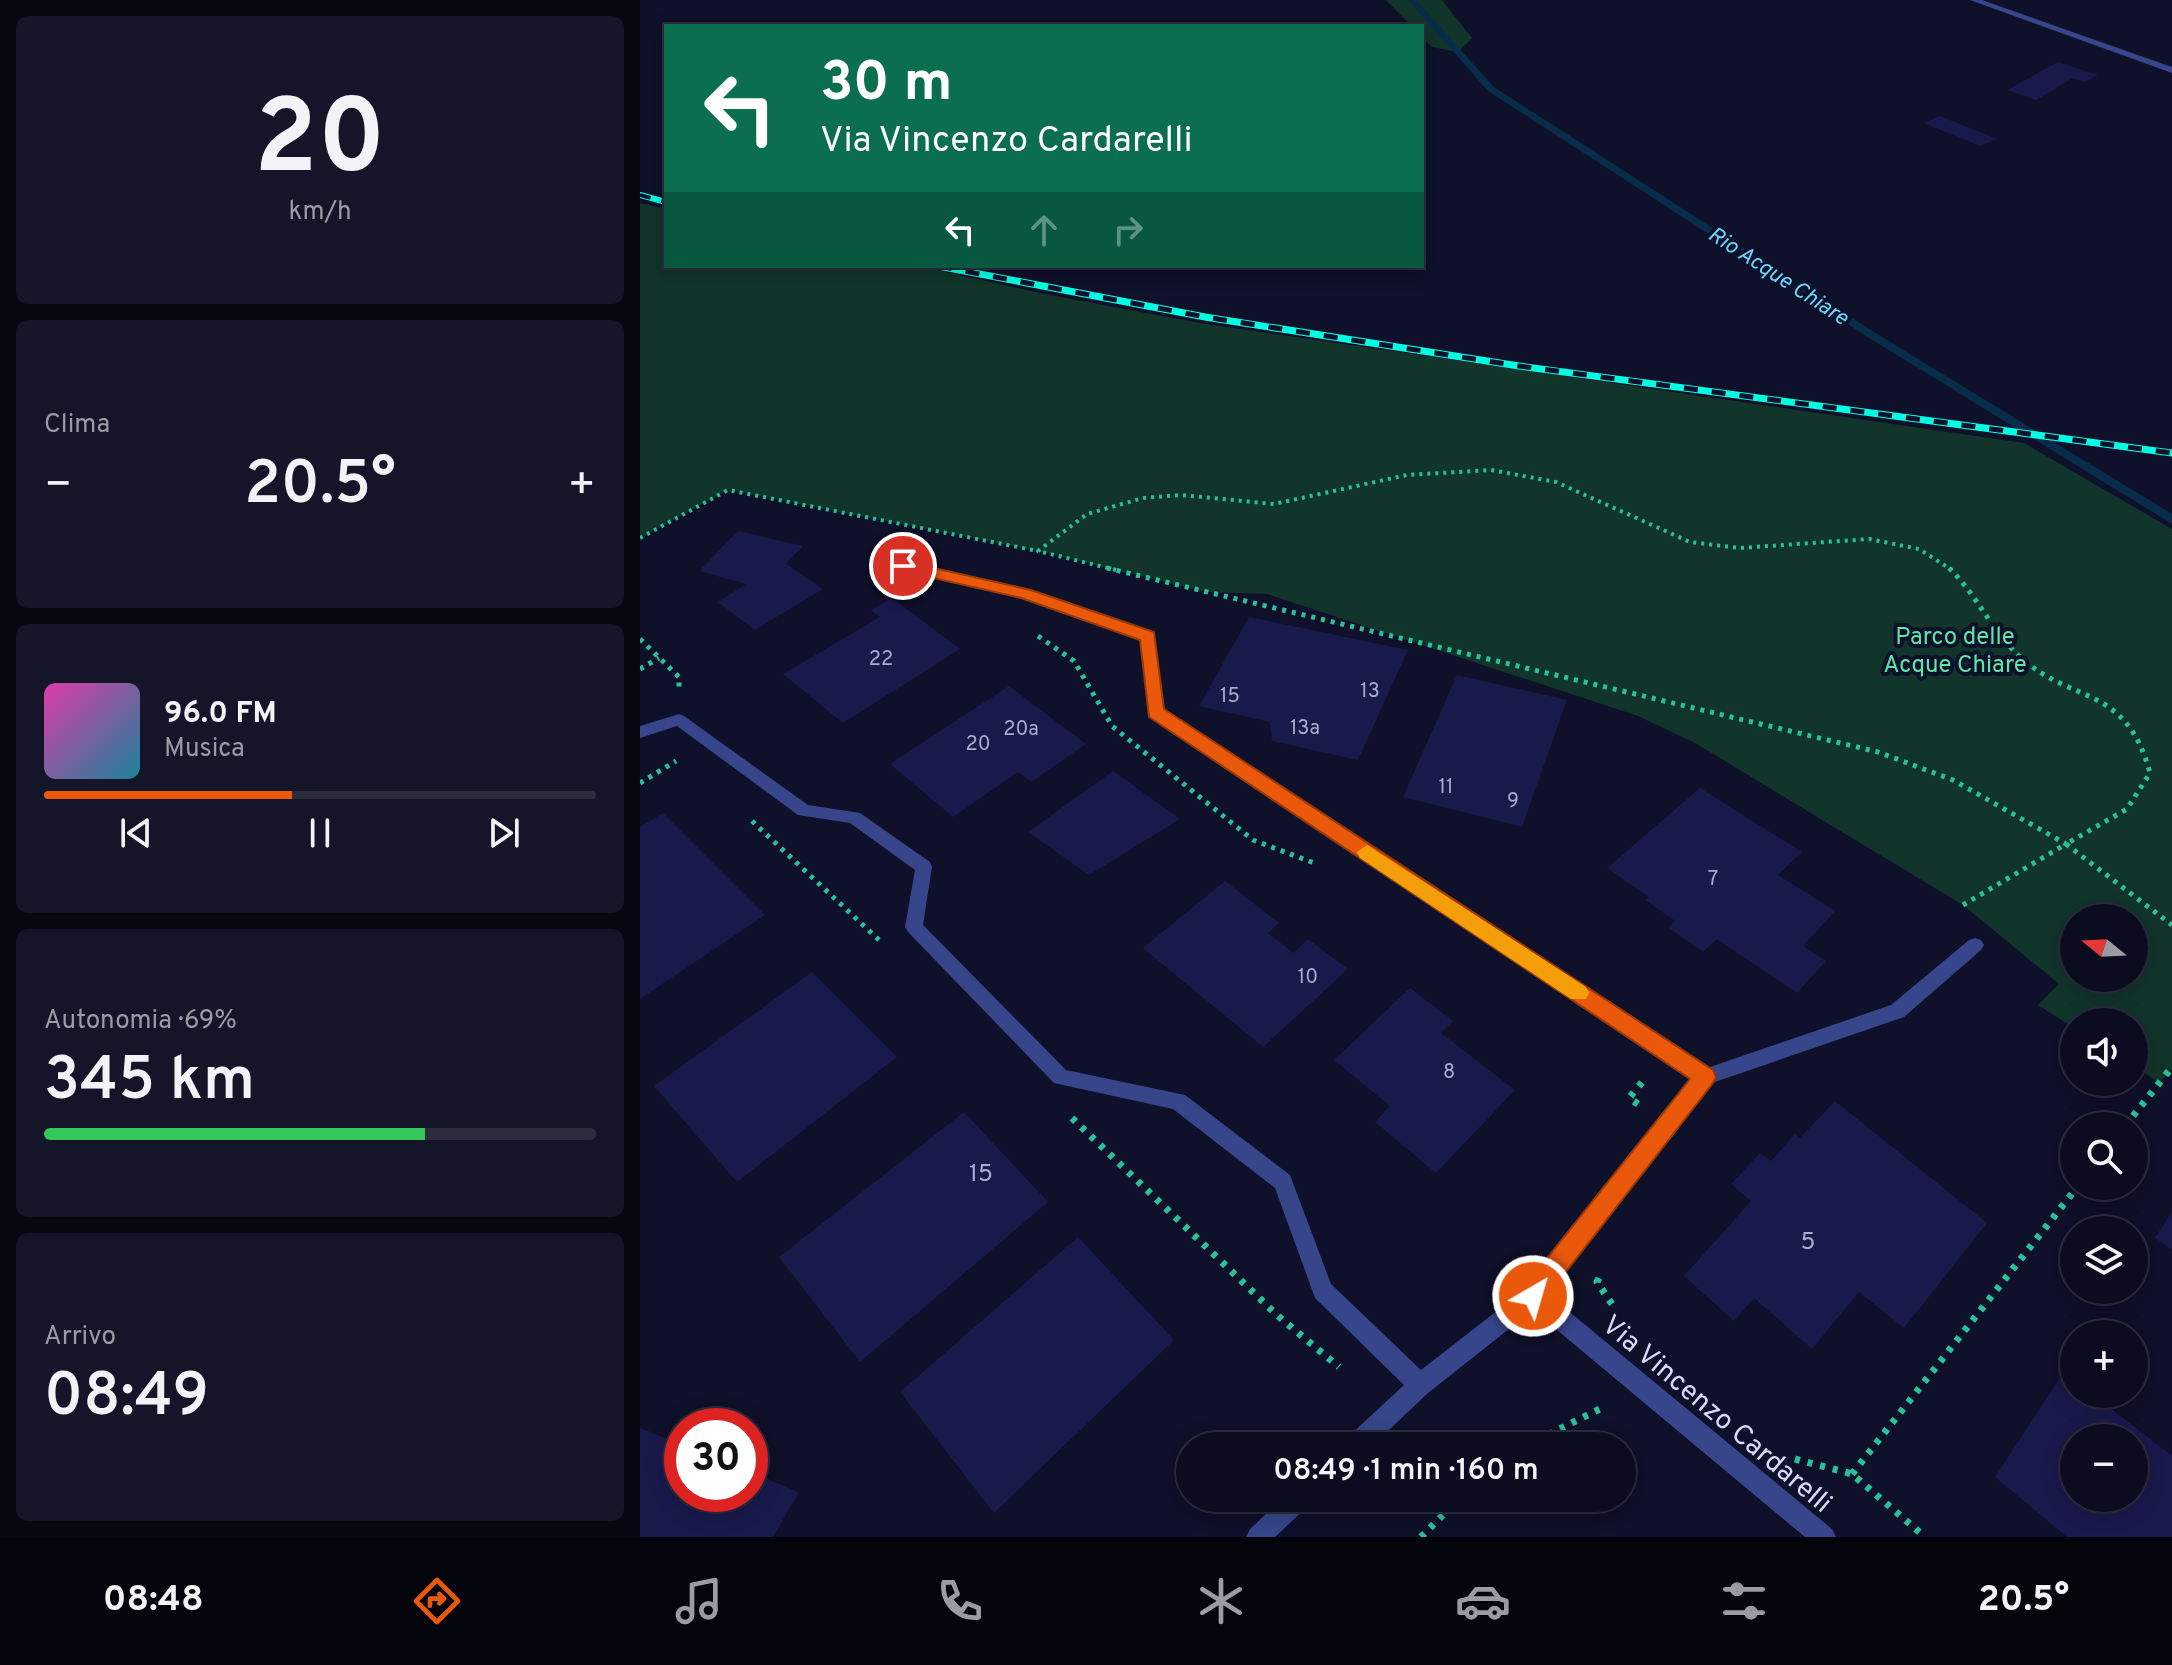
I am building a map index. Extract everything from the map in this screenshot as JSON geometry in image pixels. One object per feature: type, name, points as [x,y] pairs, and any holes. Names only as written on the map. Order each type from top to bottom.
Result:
[{"type":"street","points":[[1974,0],[2172,70]]},
{"type":"street","points":[[889,563],[1025,594],[1148,636],[1156,712],[1705,1077]]},
{"type":"street","points":[[640,732],[679,720],[804,811],[854,817],[924,867],[914,927],[1061,1077],[1178,1101],[1283,1182],[1323,1291],[1420,1385]]},
{"type":"street","points":[[1370,1432],[1420,1385],[1533,1296],[1705,1077],[1897,1011],[1975,945]]},
{"type":"street","name":"Via Vincenzo Cardarelli","points":[[1533,1296],[1824,1537]]},
{"type":"street","points":[[1258,1537],[1285,1512]]},
{"type":"path","points":[[1038,551],[1092,511],[1146,498],[1193,495],[1245,506],[1305,501],[1364,483],[1489,467],[1537,476],[1671,538],[1713,547],[1770,549],[1873,538],[1918,548],[1951,565],[1972,589],[1994,629],[2019,656],[2114,709],[2142,744],[2150,773],[2127,809],[2069,846],[1963,905]]},
{"type":"path","points":[[640,538],[728,490],[1038,551],[1878,752],[1953,780],[2069,846],[2172,925]]},
{"type":"path","points":[[1036,635],[1074,661],[1112,726],[1253,840],[1323,866]]},
{"type":"path","points":[[640,639],[679,677],[679,720]]},
{"type":"path","points":[[640,669],[659,658]]},
{"type":"path","points":[[2136,1112],[2172,1067]]},
{"type":"path","points":[[1638,1069],[1644,1080],[1629,1098],[1667,1124]]},
{"type":"path","points":[[1852,1474],[2067,1200]]},
{"type":"path","points":[[1605,1269],[1597,1282],[1617,1312],[1628,1321]]},
{"type":"path","points":[[1553,1432],[1609,1404]]},
{"type":"path","points":[[1792,1458],[1852,1474],[1925,1537]]},
{"type":"path","points":[[1421,1537],[1446,1512]]},
{"type":"green space","points":[[1386,0],[1442,0],[1472,38],[1458,52],[1432,47],[1424,39],[1424,24],[1409,24]]},
{"type":"green space","name":"Parco delle Acque Chiare","points":[[640,203],[664,209],[664,268],[928,268],[1200,323],[2024,443],[2172,529],[2172,1069],[2159,1083],[2148,1076],[2148,1008],[2060,1008],[2060,1019],[2038,1005],[2059,984],[1963,905],[1695,743],[1638,716],[1267,594],[1206,592],[1038,551],[728,490],[640,538]]},
{"type":"building","points":[[2058,62],[2098,75],[2085,82],[2073,78],[2036,100],[2007,90]]},
{"type":"building","points":[[1940,116],[1997,139],[1980,146],[1924,123]]},
{"type":"building","points":[[738,531],[803,546],[786,564],[823,589],[755,630],[718,602],[746,584],[699,571]]},
{"type":"building","points":[[892,598],[960,649],[843,723],[783,674],[880,617],[871,610]]},
{"type":"building","points":[[1249,617],[1408,650],[1358,760],[1272,741],[1270,722],[1199,706]]},
{"type":"building","points":[[1457,675],[1567,700],[1522,827],[1403,797]]},
{"type":"building","points":[[1009,686],[1086,744],[1031,782],[1018,772],[953,817],[890,764]]},
{"type":"building","points":[[1113,771],[1180,819],[1089,875],[1028,832]]},
{"type":"building","points":[[1700,788],[1802,852],[1778,875],[1835,911],[1803,946],[1826,961],[1797,993],[1717,939],[1703,952],[1668,927],[1675,921],[1645,900],[1649,897],[1607,868]]},
{"type":"building","points":[[663,813],[765,915],[640,999],[640,827]]},
{"type":"building","points":[[1225,881],[1279,923],[1268,933],[1293,953],[1308,939],[1348,969],[1263,1047],[1143,948]]},
{"type":"building","points":[[812,972],[897,1057],[737,1182],[654,1086]]},
{"type":"building","points":[[1410,988],[1453,1021],[1441,1033],[1515,1090],[1436,1173],[1375,1122],[1390,1106],[1334,1060]]},
{"type":"building","points":[[1835,1101],[1987,1223],[1904,1328],[1859,1292],[1812,1349],[1754,1298],[1734,1321],[1684,1276],[1751,1201],[1731,1184],[1760,1153],[1771,1161],[1795,1134],[1800,1138]]},
{"type":"building","points":[[964,1112],[1048,1202],[860,1362],[779,1257]]},
{"type":"building","points":[[2172,1212],[2172,1250],[2155,1238]]},
{"type":"building","points":[[1078,1237],[1174,1340],[994,1513],[900,1392]]},
{"type":"building","points":[[2060,1378],[2060,1408],[2110,1408],[2131,1424],[2060,1424],[2060,1512],[2148,1512],[2148,1437],[2172,1456],[2172,1537],[2067,1537],[1995,1477]]},
{"type":"building","points":[[640,1428],[664,1438],[664,1512],[768,1512],[768,1479],[799,1492],[773,1537],[640,1537]]},
{"type":"waterway","name":"Rio Acque Chiare","points":[[1412,0],[1491,89],[1870,334],[2172,520]]},
{"type":"railway","points":[[640,195],[664,201]]},
{"type":"railway","points":[[948,268],[1205,317],[1519,366],[2172,453]]},
{"type":"slow traffic","points":[[1367,852],[1578,993]]},
{"type":"route","points":[[903,566],[1025,594],[1148,636],[1156,712],[1705,1077],[1533,1296]]}]
